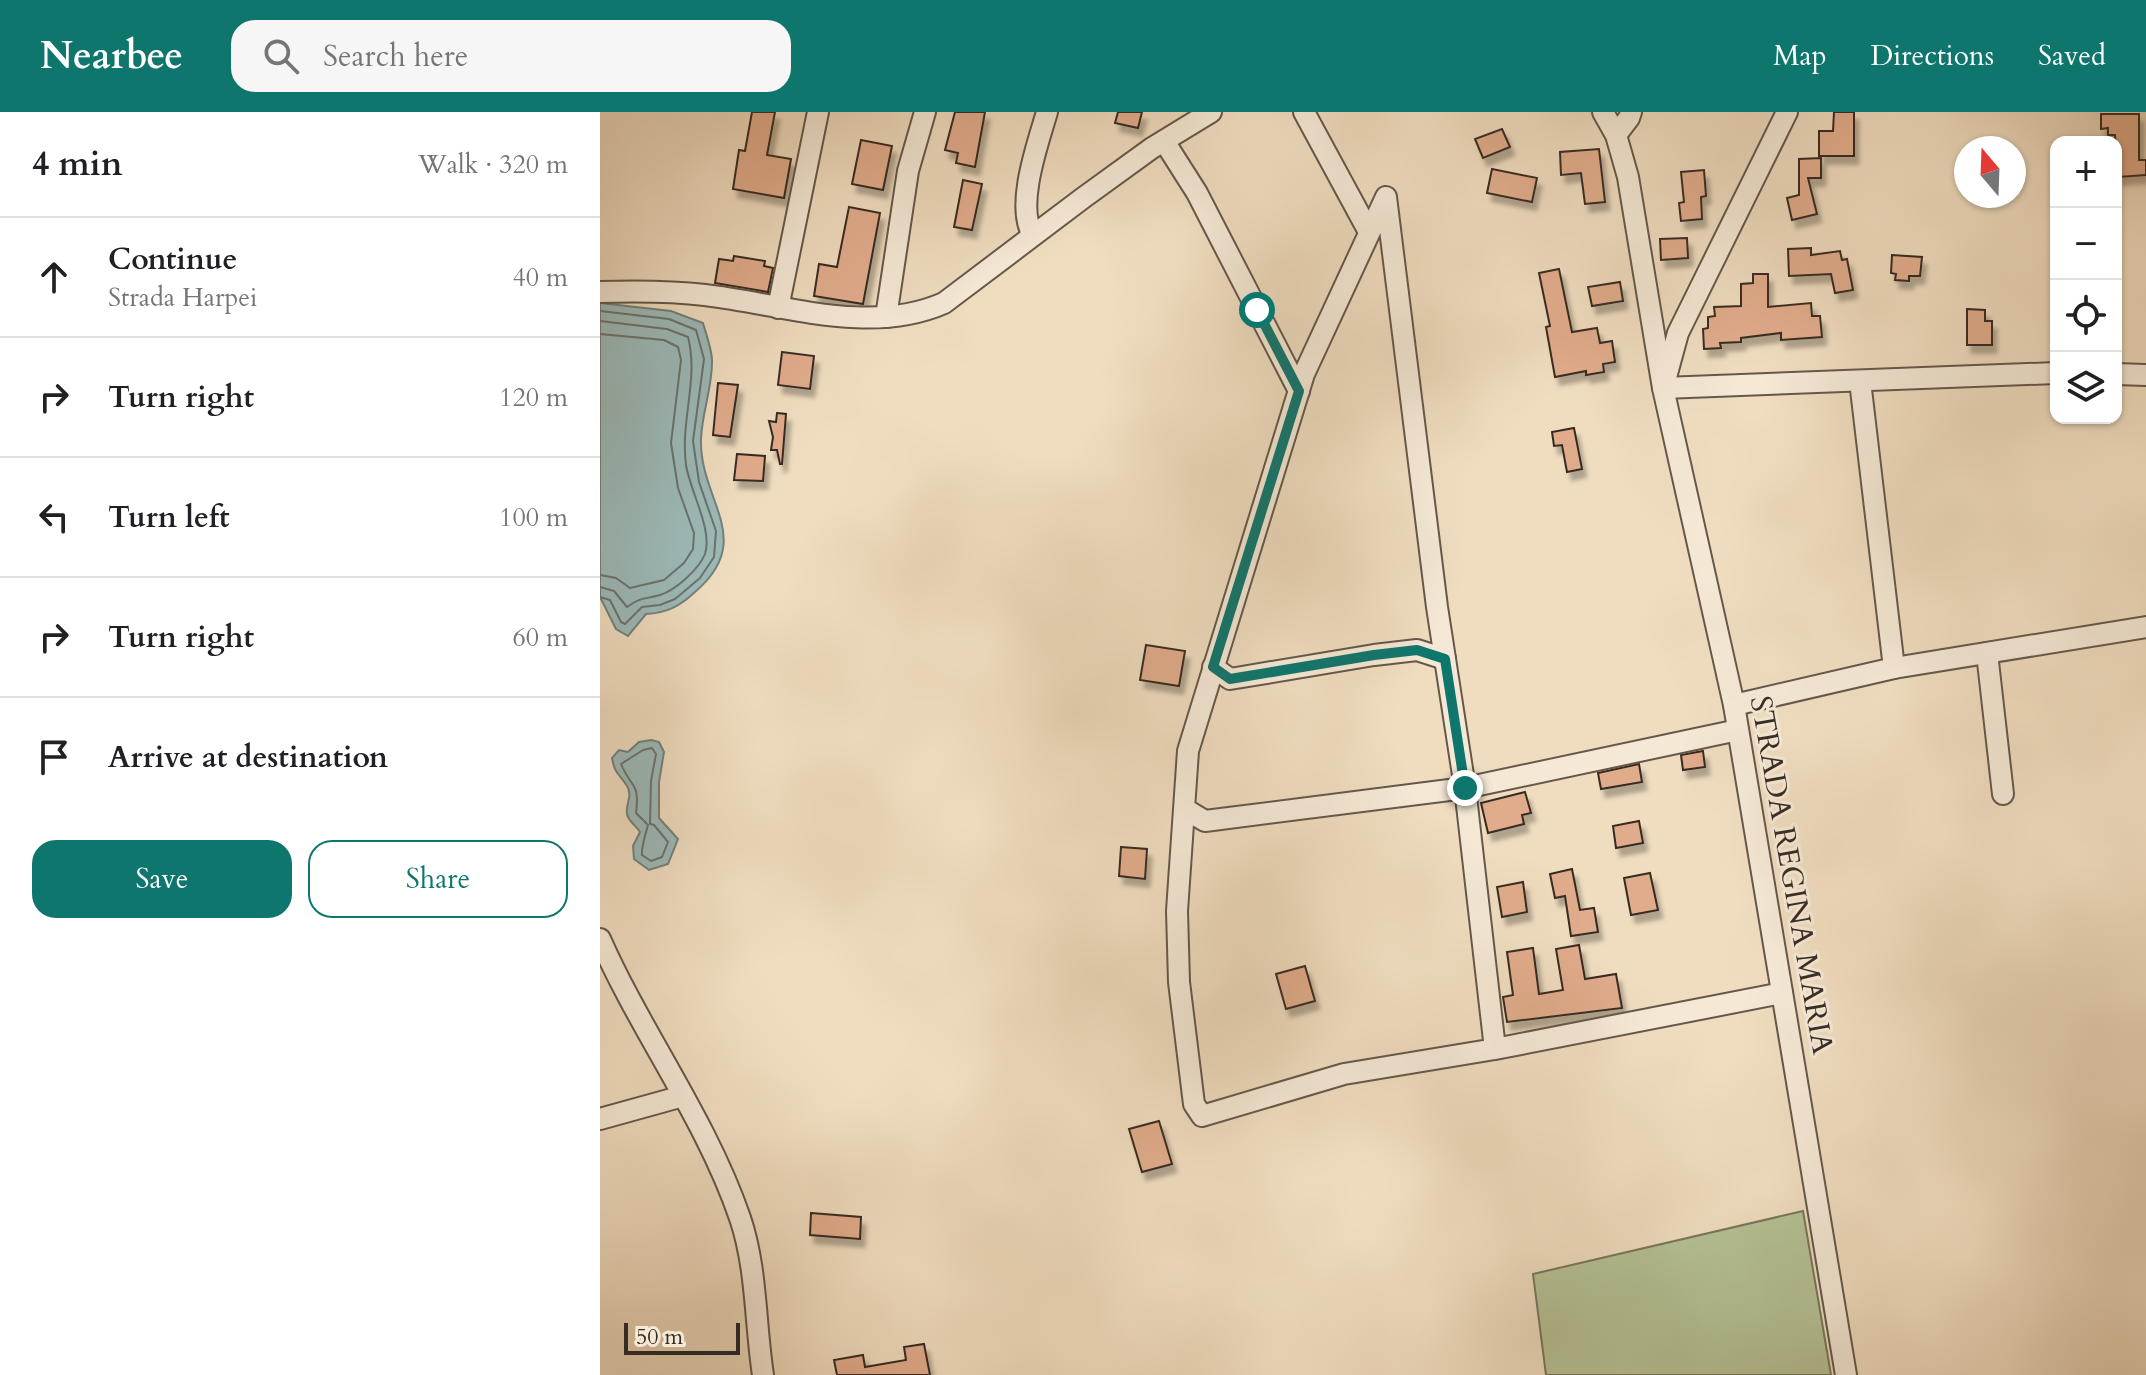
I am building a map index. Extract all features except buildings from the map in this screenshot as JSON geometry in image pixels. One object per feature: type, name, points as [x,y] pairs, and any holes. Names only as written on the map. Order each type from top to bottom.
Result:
[{"type":"street","points":[[778,308],[818,112]]},
{"type":"street","points":[[886,317],[908,171],[925,112]]},
{"type":"street","points":[[1033,235],[1027,222],[1027,200],[1034,158],[1047,112]]},
{"type":"street","points":[[600,292],[706,295],[822,314],[886,317],[923,313],[944,303],[1164,141],[1187,119],[1211,112]]},
{"type":"street","points":[[1304,112],[1369,232]]},
{"type":"street","points":[[1603,112],[1616,135],[1628,177],[1663,388],[2050,373]]},
{"type":"street","points":[[1616,135],[1631,112]]},
{"type":"street","name":"STRADA REGINA MARIA","points":[[1787,112],[1678,333],[1663,388],[1734,705],[1846,1375]]},
{"type":"street","points":[[1164,141],[1197,193],[1299,391]]},
{"type":"street","points":[[1495,1049],[1465,788],[1445,659],[1386,197],[1326,321],[1299,391],[1188,751],[1177,911],[1179,982],[1194,1104],[1202,1116],[1344,1074],[1495,1049],[1782,993]]},
{"type":"street","points":[[2122,374],[2146,375]]},
{"type":"street","points":[[1860,381],[1894,668]]},
{"type":"street","points":[[1734,705],[1894,668],[2146,627]]},
{"type":"street","points":[[1213,667],[1230,679],[1417,650],[1445,659]]},
{"type":"street","points":[[1987,653],[2003,794]]},
{"type":"street","points":[[1185,809],[1205,821],[1465,788],[1738,730]]},
{"type":"street","points":[[600,939],[622,989],[683,1096],[740,1218],[750,1260],[763,1375]]},
{"type":"street","points":[[600,1119],[683,1096]]},
{"type":"green space","points":[[1803,1211],[1831,1375],[1546,1375],[1533,1274]]},
{"type":"water","points":[[600,303],[671,311],[703,323],[712,359],[701,439],[703,461],[724,537],[722,554],[713,573],[689,597],[667,610],[646,614],[628,636],[616,629],[600,597]]},
{"type":"water","points":[[639,742],[659,742],[664,752],[659,782],[659,818],[678,839],[668,864],[649,870],[634,859],[633,846],[640,832],[628,817],[629,790],[616,771],[612,758],[619,750],[628,752]]},
{"type":"route","points":[[1257,310],[1299,391],[1213,667],[1230,679],[1417,650],[1445,659],[1465,788]]}]
